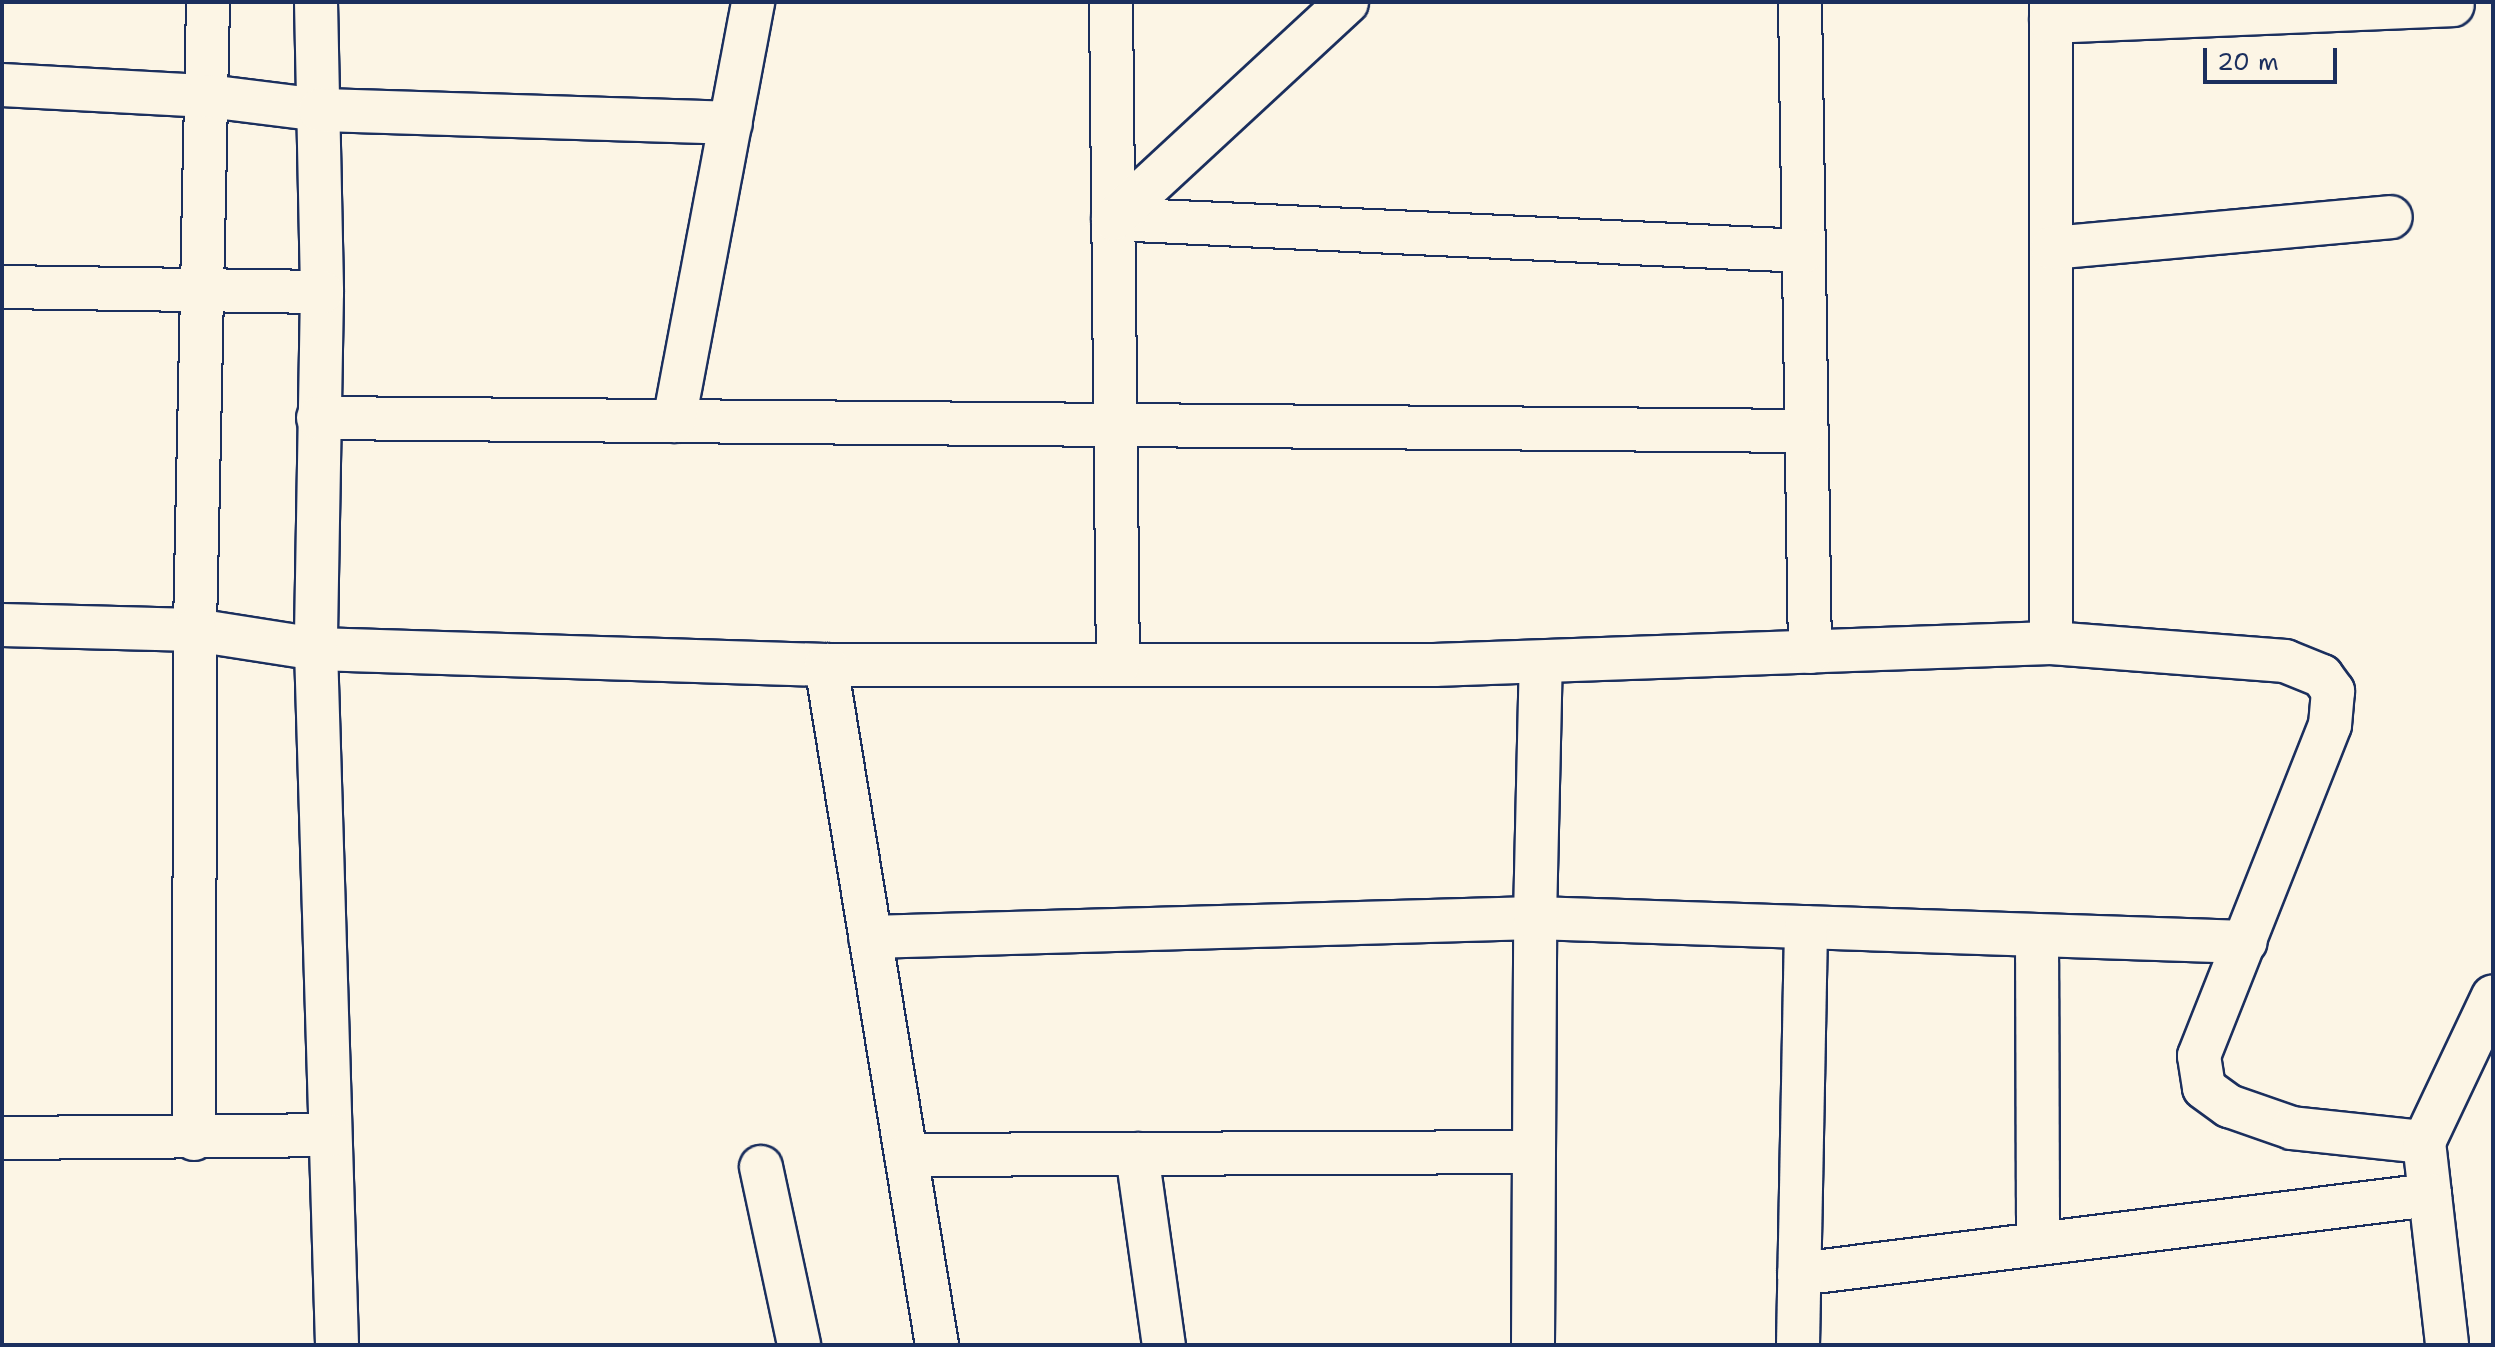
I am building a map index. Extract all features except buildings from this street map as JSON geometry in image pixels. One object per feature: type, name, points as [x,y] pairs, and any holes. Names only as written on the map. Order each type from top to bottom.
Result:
[{"type":"street","points":[[194,1139],[195,630],[208,2]]},
{"type":"street","points":[[316,2],[322,292],[316,649],[337,1345]]},
{"type":"street","points":[[674,421],[753,2]]},
{"type":"street","points":[[1111,2],[1118,665]]},
{"type":"street","points":[[1113,219],[1347,2]]},
{"type":"street","points":[[1800,2],[1810,652]]},
{"type":"street","points":[[2051,643],[2051,12],[2453,5]]},
{"type":"street","points":[[2,85],[208,96],[320,110],[731,123]]},
{"type":"street","points":[[2052,248],[2391,217]]},
{"type":"street","points":[[1113,219],[1804,251]]},
{"type":"street","points":[[2,287],[322,292]]},
{"type":"street","points":[[318,418],[1807,431]]},
{"type":"street","points":[[2,625],[195,630],[316,649],[826,665],[1541,662],[2051,643],[2285,661],[2322,676],[2333,691],[2330,725],[2199,1056],[2204,1088],[2229,1106],[2292,1128],[2424,1142]]},
{"type":"street","points":[[1533,1345],[1535,918],[1541,662]]},
{"type":"street","points":[[826,665],[937,1345]]},
{"type":"street","points":[[870,937],[1535,918],[2246,942]]},
{"type":"street","points":[[1798,1345],[1806,927]]},
{"type":"street","points":[[2037,935],[2038,1244]]},
{"type":"street","points":[[2447,1345],[2424,1142],[2493,996]]},
{"type":"street","points":[[2,1138],[194,1139],[330,1135]]},
{"type":"street","points":[[906,1155],[1534,1152]]},
{"type":"street","points":[[1137,1154],[1164,1345]]},
{"type":"street","points":[[761,1167],[799,1345]]},
{"type":"street","points":[[1799,1274],[2430,1195]]}]
